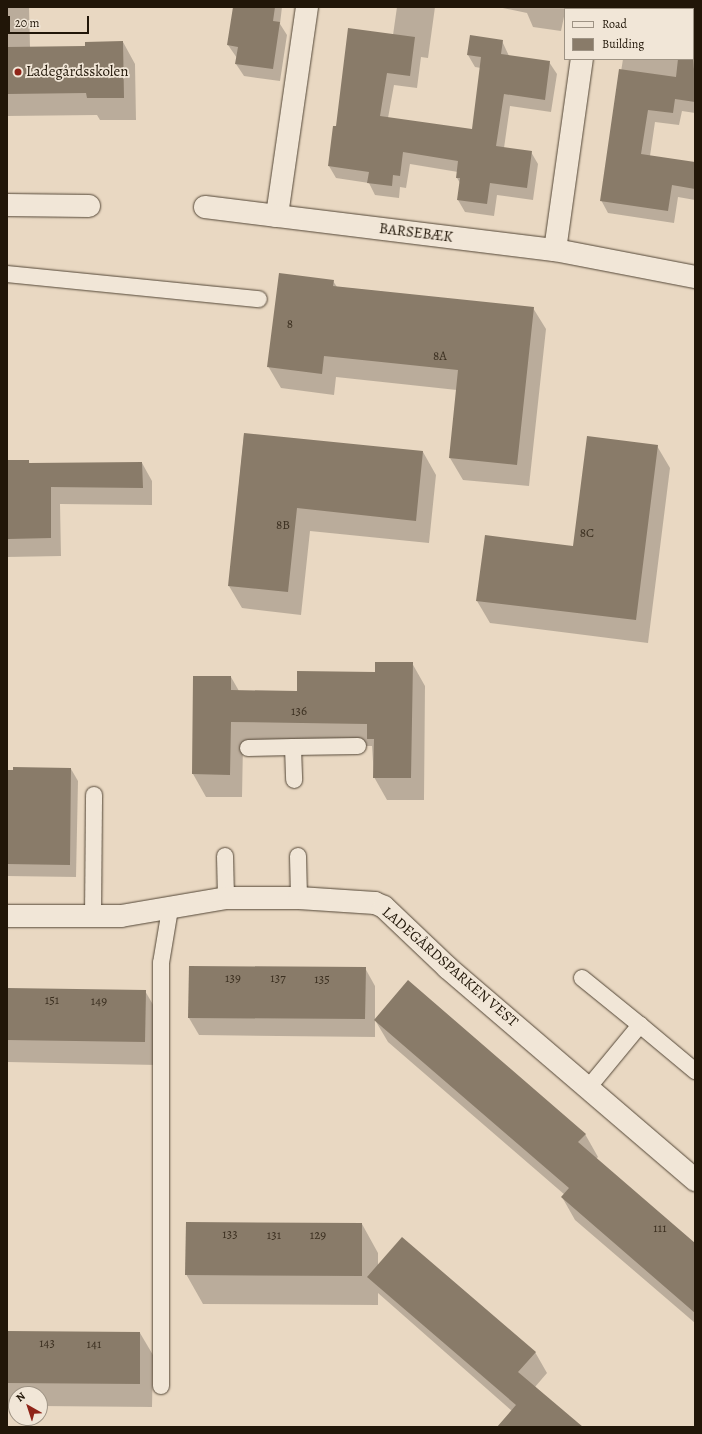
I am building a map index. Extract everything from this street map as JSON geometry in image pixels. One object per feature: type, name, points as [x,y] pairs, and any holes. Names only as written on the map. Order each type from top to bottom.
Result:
[{"type":"street","points":[[277,216],[307,7]]},
{"type":"street","points":[[555,250],[582,60]]},
{"type":"street","points":[[7,205],[88,206]]},
{"type":"street","name":"BARSEBÆK","points":[[205,208],[555,250],[695,277]]},
{"type":"street","name":"LADEGÅRDSPARKEN VEST","points":[[7,916],[121,916],[170,909],[226,898],[299,898],[367,901],[384,907],[448,968],[695,1180]]},
{"type":"lane","points":[[7,274],[259,299]]},
{"type":"lane","points":[[248,748],[358,746]]},
{"type":"lane","points":[[294,747],[294,780]]},
{"type":"lane","points":[[92,916],[94,795]]},
{"type":"lane","points":[[226,856],[226,898]]},
{"type":"lane","points":[[298,856],[299,898]]},
{"type":"lane","points":[[161,1386],[161,962],[170,909]]},
{"type":"lane","points":[[582,978],[695,1072]]},
{"type":"lane","points":[[588,1088],[640,1025]]},
{"type":"building","points":[[233,7],[275,7],[273,21],[280,22],[273,69],[235,64],[238,47],[227,45]]},
{"type":"building","points":[[348,28],[415,37],[410,76],[387,73],[380,116],[472,129],[481,57],[467,55],[470,35],[503,40],[501,54],[550,61],[545,100],[504,94],[496,146],[532,151],[527,188],[490,183],[487,204],[457,200],[460,178],[456,178],[458,161],[403,152],[400,176],[393,175],[392,186],[367,183],[369,172],[328,166],[333,126],[336,126]]},
{"type":"building","points":[[123,41],[124,98],[87,98],[86,93],[7,94],[7,47],[85,46],[85,42]]},
{"type":"building","points":[[678,60],[694,60],[695,102],[675,99],[673,113],[648,110],[641,154],[695,162],[695,189],[672,185],[668,211],[600,201],[619,69],[676,77]]},
{"type":"building","points":[[279,273],[334,280],[333,286],[534,307],[517,465],[449,458],[458,370],[324,356],[322,374],[267,367]]},
{"type":"building","points":[[244,433],[423,451],[416,521],[297,508],[288,592],[228,586]]},
{"type":"building","points":[[587,436],[658,445],[636,620],[476,601],[485,535],[573,546]]},
{"type":"building","points":[[7,460],[29,460],[29,463],[142,462],[143,488],[51,487],[51,538],[8,539]]},
{"type":"building","points":[[375,662],[413,662],[411,778],[373,778],[374,739],[367,739],[367,724],[231,722],[230,775],[192,774],[193,676],[231,676],[231,690],[297,691],[297,671],[375,672]]},
{"type":"building","points":[[13,767],[71,768],[70,865],[7,864],[7,770],[13,770]]},
{"type":"building","points":[[189,966],[366,967],[365,1019],[188,1018]]},
{"type":"building","points":[[408,980],[586,1134],[578,1142],[695,1243],[695,1313],[561,1197],[569,1188],[374,1020]]},
{"type":"building","points":[[7,988],[146,990],[145,1042],[7,1040]]},
{"type":"building","points":[[186,1222],[362,1223],[362,1276],[185,1275]]},
{"type":"building","points":[[402,1237],[536,1352],[518,1372],[583,1427],[497,1427],[516,1405],[367,1277]]},
{"type":"building","points":[[7,1331],[140,1332],[140,1384],[7,1383]]},
{"type":"place","name":"Ladegårdsskolen","points":[[18,72]]}]
